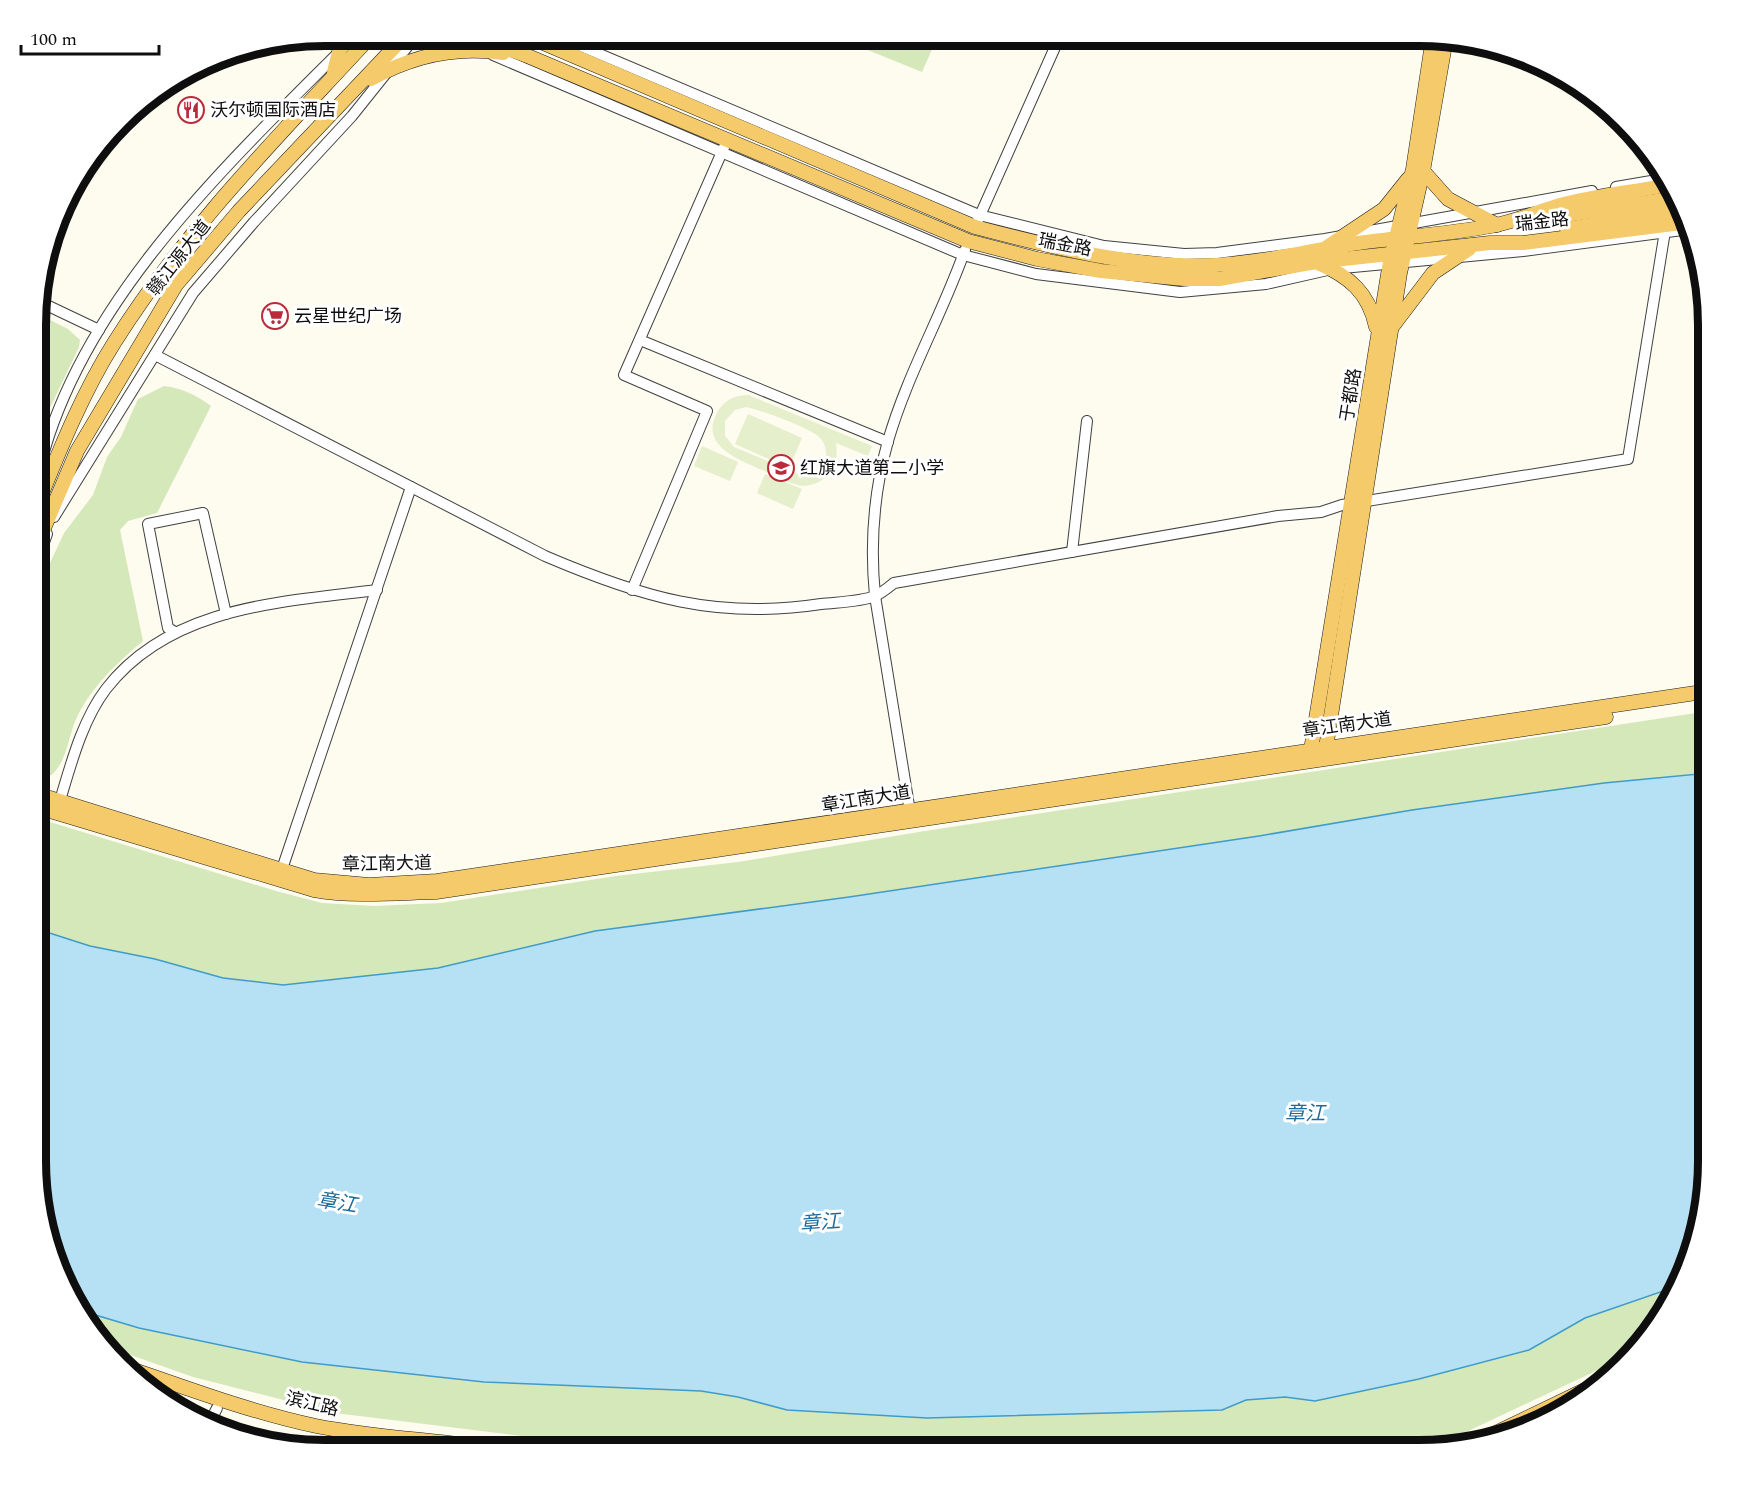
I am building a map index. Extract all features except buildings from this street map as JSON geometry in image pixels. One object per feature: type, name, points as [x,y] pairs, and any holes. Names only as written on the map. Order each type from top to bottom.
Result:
[{"type":"main road","points":[[327,84],[341,47]]},
{"type":"main road","name":"赣江源大道","points":[[46,483],[63,442],[113,345],[160,274],[221,197],[361,47]]},
{"type":"main road","name":"赣江源大道","points":[[46,523],[77,451],[176,285],[239,211],[395,47]]},
{"type":"main road","name":"瑞金路","points":[[503,47],[530,57],[725,145],[968,241],[1037,259],[1101,271],[1184,279],[1219,279],[1316,262],[1397,257],[1490,243],[1523,243],[1665,229],[1680,225]]},
{"type":"main road","name":"瑞金路","points":[[554,47],[977,221],[1043,245],[1102,256],[1216,265],[1323,249],[1404,232],[1495,226],[1563,205],[1661,186]]},
{"type":"main road","name":"于都路","points":[[1418,170],[1432,47]]},
{"type":"main road","name":"于都路","points":[[1325,753],[1359,503],[1378,335],[1404,232],[1444,48]]},
{"type":"main road","points":[[357,88],[388,70],[429,55],[482,51],[530,57]]},
{"type":"main road","points":[[1323,249],[1384,208],[1418,170],[1443,195],[1495,226],[1668,199]]},
{"type":"main road","points":[[1392,327],[1433,273],[1463,251],[1490,243],[1674,211]]},
{"type":"main road","name":"于都路","points":[[1311,754],[1392,327],[1397,257]]},
{"type":"main road","points":[[1316,262],[1350,279],[1363,294],[1372,312],[1378,335]]},
{"type":"main road","name":"章江南大道","points":[[1325,753],[1698,693]]},
{"type":"main road","name":"章江南大道","points":[[46,799],[58,807],[314,890],[363,894],[436,891],[1311,754],[1698,701]]},
{"type":"main road","name":"章江南大道","points":[[46,807],[58,807],[335,883],[369,885],[437,881],[911,816]]},
{"type":"main road","name":"滨江路","points":[[145,1374],[220,1399],[315,1425],[413,1440]]},
{"type":"main road","name":"滨江路","points":[[166,1390],[217,1408],[312,1434],[349,1440]]},
{"type":"main road","points":[[1521,1420],[1564,1399]]},
{"type":"street","points":[[46,441],[66,394],[99,330],[141,266],[209,186],[338,47]]},
{"type":"street","points":[[46,538],[55,515],[193,294],[254,222],[345,124],[407,47]]},
{"type":"street","points":[[473,47],[725,145],[963,255],[1036,274],[1180,292],[1266,284],[1397,257],[1523,251],[1665,229],[1681,229]]},
{"type":"street","points":[[582,47],[977,221],[1104,246],[1184,254],[1218,253],[1325,239],[1345,234],[1404,232],[1473,214],[1658,180]]},
{"type":"street","points":[[977,221],[1055,47]]},
{"type":"street","points":[[632,591],[706,411],[624,375],[725,145]]},
{"type":"street","points":[[155,355],[545,556],[632,591],[693,606],[736,610],[792,609],[875,596],[894,583],[1628,459],[1660,244],[1665,229]]},
{"type":"street","points":[[911,816],[875,596],[872,564],[874,522],[888,442],[903,399],[968,241]]},
{"type":"street","points":[[47,305],[99,330]]},
{"type":"street","points":[[640,340],[888,442]]},
{"type":"street","points":[[1072,552],[1087,421]]},
{"type":"street","points":[[282,869],[411,488]]},
{"type":"street","points":[[175,632],[168,627],[148,524],[202,513],[226,614]]},
{"type":"street","points":[[58,807],[75,753],[106,689],[134,659],[175,632],[226,614],[302,600],[376,590]]},
{"type":"street","points":[[213,1416],[217,1408]]},
{"type":"green space","points":[[860,47],[933,47],[922,72]]},
{"type":"green space","points":[[46,318],[68,329],[80,340],[79,347],[46,416]]},
{"type":"green space","points":[[164,386],[189,393],[211,406],[157,513],[128,521],[120,530],[143,641],[90,695],[77,717],[61,763],[53,774],[46,777],[46,572],[64,533],[93,495],[107,457],[121,437],[138,399]]},
{"type":"green space","points":[[748,395],[872,446],[868,456],[836,443],[836,459],[830,473],[818,482],[802,486],[743,462],[724,450],[718,443],[713,434],[713,425],[722,405]],"holes":[[[746,407],[797,425],[821,439],[825,445],[826,455],[820,468],[813,473],[801,475],[734,447],[725,436],[725,421],[735,410]]]},
{"type":"green space","points":[[748,414],[802,438],[789,468],[735,444]]},
{"type":"green space","points":[[702,446],[738,462],[730,481],[694,466]]},
{"type":"green space","points":[[765,474],[802,489],[793,509],[757,493]]},
{"type":"green space","points":[[1698,713],[1698,774],[1604,783],[1412,810],[1259,836],[849,897],[595,931],[438,968],[283,985],[223,978],[155,959],[90,946],[46,932],[46,821],[322,903],[374,906],[441,903],[616,876],[738,862],[925,831]]},
{"type":"green space","points":[[1667,1290],[1641,1331],[1610,1364],[1455,1437],[1420,1440],[572,1440],[530,1437],[335,1413],[193,1377],[123,1352],[92,1314],[139,1328],[302,1362],[484,1382],[701,1391],[738,1397],[1119,1412],[1222,1410],[1246,1400],[1285,1397],[1315,1401],[1419,1379],[1529,1350],[1585,1318]]},
{"type":"water","name":"章江","points":[[1698,774],[1698,1179],[1696,1197],[1684,1250],[1667,1290],[1585,1318],[1529,1350],[1419,1379],[1315,1401],[1285,1397],[1246,1400],[1222,1410],[927,1418],[787,1410],[738,1397],[701,1391],[484,1382],[302,1362],[139,1328],[92,1314],[75,1284],[61,1250],[52,1215],[46,1161],[46,932],[90,946],[155,959],[223,978],[283,985],[438,968],[595,931],[849,897],[1259,836],[1412,810],[1604,783]]},
{"type":"place","name":"沃尔顿国际酒店","points":[[191,110]]},
{"type":"place","name":"云星世纪广场","points":[[275,316]]},
{"type":"place","name":"红旗大道第二小学","points":[[781,468]]}]
